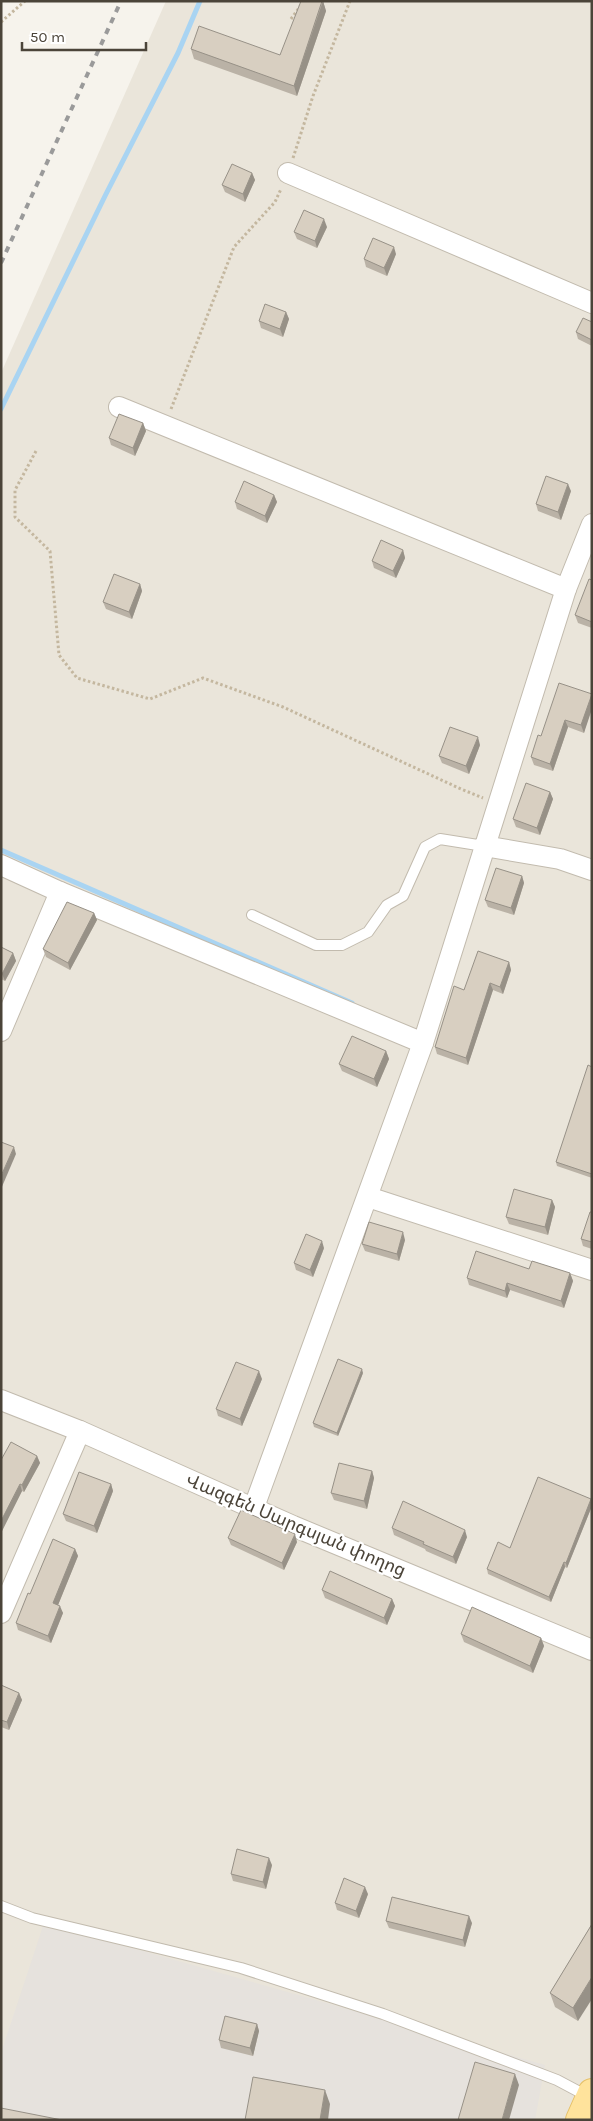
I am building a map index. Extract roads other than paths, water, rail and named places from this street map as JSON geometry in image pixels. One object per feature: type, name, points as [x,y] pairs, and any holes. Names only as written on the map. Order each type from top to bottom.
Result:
[{"type":"street","points":[[288,173],[592,303]]},
{"type":"street","points":[[119,407],[566,589]]},
{"type":"street","points":[[254,1507],[423,1043],[566,589],[592,524]]},
{"type":"street","points":[[484,846],[560,859],[592,870]]},
{"type":"street","points":[[1,865],[60,892],[423,1043]]},
{"type":"street","points":[[1,1031],[60,892]]},
{"type":"street","points":[[368,1197],[592,1270]]},
{"type":"street","name":"Վազգեն Սարգսյան փողոց","points":[[1,1400],[80,1431],[293,1526],[592,1650]]},
{"type":"street","points":[[1,1613],[80,1431]]},
{"type":"lane","points":[[252,915],[316,945],[342,945],[368,932],[387,905],[402,896],[425,847],[440,839],[484,846]]},
{"type":"lane","points":[[1,1906],[32,1918],[241,1968],[375,2011],[557,2080],[587,2103]]},
{"type":"waterway","points":[[1,409],[106,194],[178,53],[200,1]]},
{"type":"waterway","points":[[1,850],[352,1003]]},
{"type":"railway","points":[[1,263],[121,1]]}]
